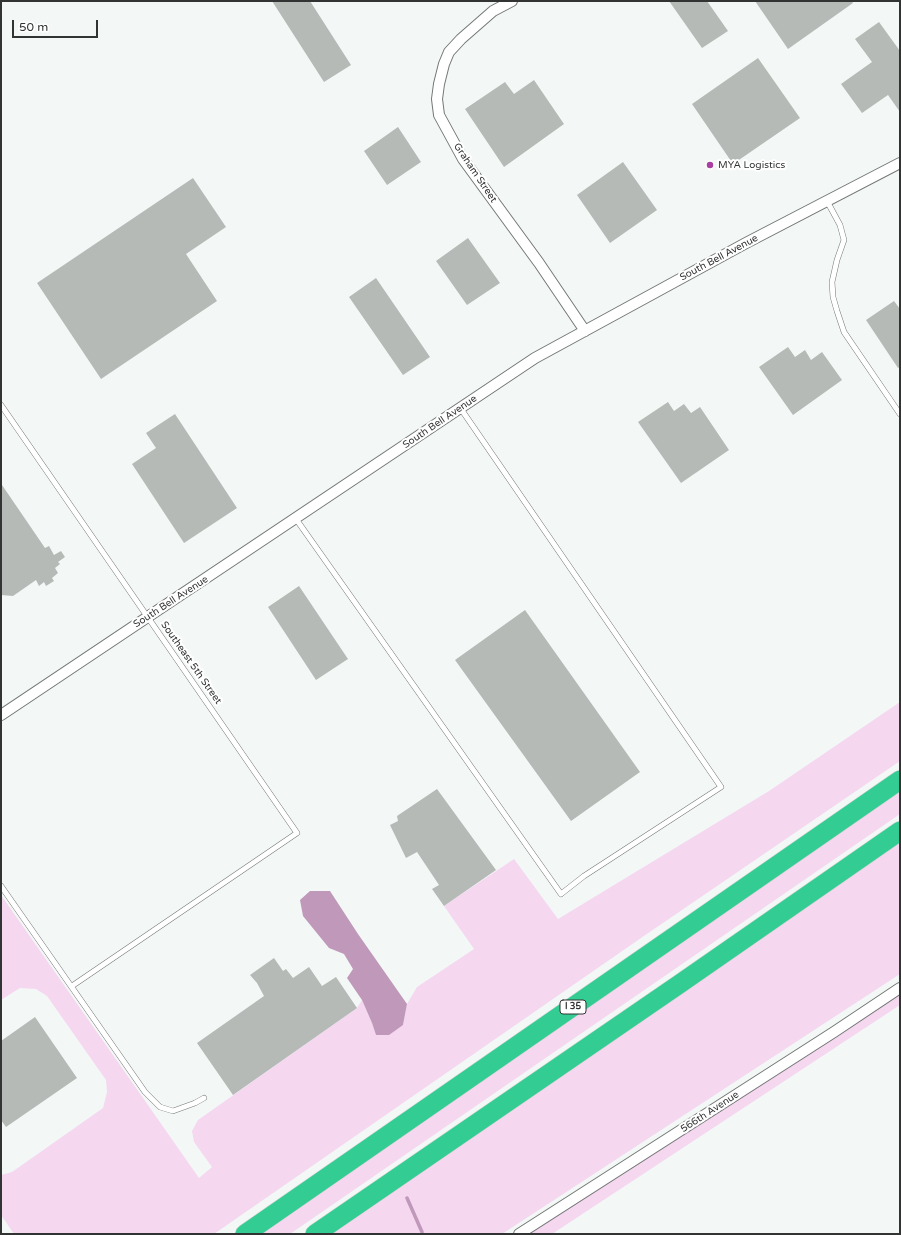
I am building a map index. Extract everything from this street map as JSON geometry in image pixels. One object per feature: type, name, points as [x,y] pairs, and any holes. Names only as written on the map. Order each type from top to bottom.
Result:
[{"type":"highway","name":"I 35","points":[[246,1234],[900,780]]},
{"type":"highway","points":[[315,1234],[681,984],[900,831]]},
{"type":"street","name":"Graham Street","points":[[512,1],[493,11],[461,39],[449,52],[439,84],[437,99],[439,115],[463,159],[539,263],[584,332]]},
{"type":"street","name":"South Bell Avenue","points":[[1,715],[535,358],[732,251],[900,163]]},
{"type":"street","name":"566th Avenue","points":[[519,1234],[900,988]]},
{"type":"lane","points":[[827,201],[840,225],[844,240],[837,260],[832,282],[833,297],[844,332],[900,414]]},
{"type":"lane","name":"Southeast 5th Street","points":[[1,405],[297,833],[72,986]]},
{"type":"lane","points":[[296,519],[561,894],[584,876],[721,787],[461,408]]},
{"type":"lane","points":[[1,886],[145,1092],[160,1107],[173,1111],[204,1098]]},
{"type":"shaded area","points":[[900,702],[900,761],[641,938],[214,1234],[14,1234],[1,1215],[1,1175],[12,1172],[103,1108],[107,1092],[106,1080],[47,996],[36,989],[20,988],[1,1000],[1,895],[199,1178],[212,1167],[194,1142],[192,1131],[198,1120],[357,1008],[362,1000],[376,1035],[403,1025],[407,1004],[417,987],[474,949],[444,906],[514,859],[558,919],[769,791]]},
{"type":"shaded area","points":[[900,791],[900,814],[290,1234],[255,1234]]},
{"type":"shaded area","points":[[900,842],[900,974],[502,1234],[331,1234]]},
{"type":"shaded area","points":[[310,891],[330,891],[407,1004],[403,1025],[389,1035],[376,1035],[362,1000],[347,978],[353,969],[344,954],[329,948],[303,916],[300,900]]},
{"type":"shaded area","points":[[900,991],[900,1005],[552,1234],[529,1234]]},
{"type":"building","points":[[272,1],[310,1],[351,65],[324,82]]},
{"type":"building","points":[[669,1],[707,1],[728,31],[702,48]]},
{"type":"building","points":[[755,1],[852,1],[853,3],[788,49]]},
{"type":"building","points":[[879,22],[900,51],[900,112],[888,95],[862,113],[841,84],[872,62],[855,39]]},
{"type":"building","points":[[758,58],[800,118],[733,164],[692,104]]},
{"type":"building","points":[[534,80],[564,124],[504,167],[465,109],[505,82],[514,94]]},
{"type":"building","points":[[398,127],[421,162],[387,185],[364,151]]},
{"type":"building","points":[[623,162],[657,210],[610,243],[577,195]]},
{"type":"building","points":[[193,178],[226,227],[186,254],[217,301],[101,379],[37,283]]},
{"type":"building","points":[[468,238],[500,283],[467,305],[436,261]]},
{"type":"building","points":[[376,278],[430,357],[403,375],[349,297]]},
{"type":"building","points":[[894,301],[900,309],[900,367],[898,368],[866,320]]},
{"type":"building","points":[[788,347],[795,357],[805,350],[811,360],[822,352],[842,380],[793,415],[759,367]]},
{"type":"building","points":[[668,402],[674,411],[684,404],[691,413],[700,407],[729,450],[681,483],[638,422]]},
{"type":"building","points":[[175,414],[237,508],[184,543],[132,464],[156,448],[146,433]]},
{"type":"building","points":[[2,485],[45,548],[49,546],[54,555],[61,551],[65,557],[58,562],[60,564],[55,568],[58,573],[52,578],[54,581],[46,586],[44,582],[39,586],[36,580],[13,596],[1,595]]},
{"type":"building","points":[[299,586],[348,659],[316,680],[268,607]]},
{"type":"building","points":[[525,610],[640,772],[571,821],[455,660]]},
{"type":"building","points":[[437,789],[496,870],[444,906],[432,889],[439,885],[417,852],[406,858],[390,825],[398,821],[397,816]]},
{"type":"building","points":[[274,958],[283,971],[286,969],[293,978],[309,967],[322,986],[336,977],[357,1008],[233,1095],[197,1043],[264,996],[257,983],[250,975]]},
{"type":"building","points":[[35,1017],[77,1078],[6,1127],[1,1120],[1,1041]]},
{"type":"waterway","points":[[407,1198],[422,1234]]},
{"type":"place","name":"MYA Logistics","points":[[710,165]]}]
